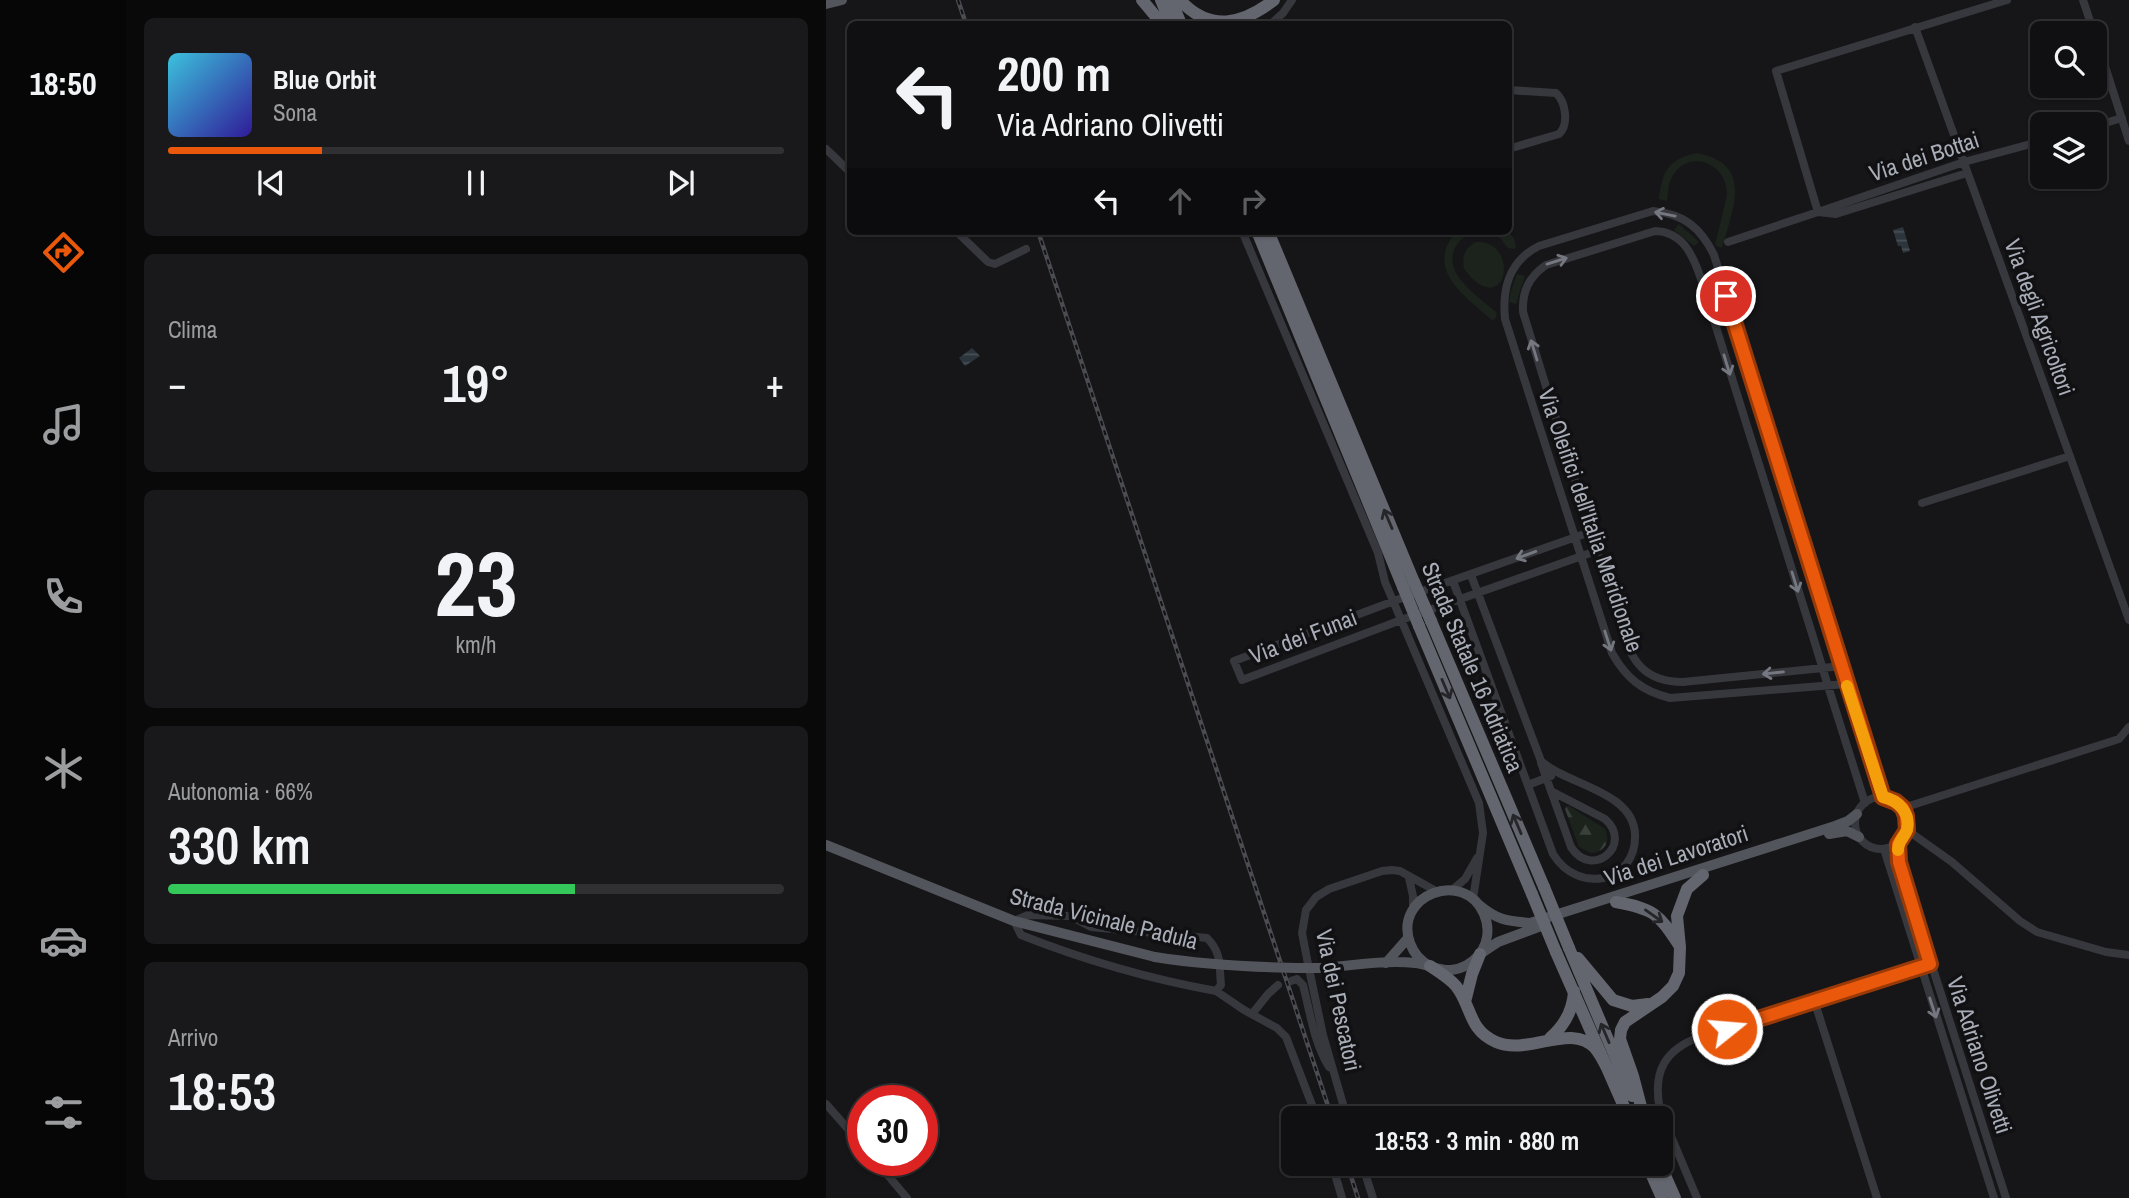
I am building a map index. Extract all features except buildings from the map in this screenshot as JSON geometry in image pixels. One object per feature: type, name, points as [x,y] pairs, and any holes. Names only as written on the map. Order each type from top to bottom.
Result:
[{"type":"highway","points":[[1142,0],[1160,21]]},
{"type":"highway","points":[[1161,0],[1170,21]]},
{"type":"highway","points":[[1171,0],[1180,21]]},
{"type":"highway","points":[[1180,0],[1202,16],[1224,21]]},
{"type":"highway","points":[[1231,21],[1254,14],[1275,0]]},
{"type":"highway","points":[[1254,21],[1265,14],[1275,0]]},
{"type":"highway","name":"Strada Statale 16 Adriatica","points":[[1250,235],[1409,584]]},
{"type":"highway","name":"Strada Statale 16 Adriatica","points":[[1270,235],[1532,894],[1563,950],[1637,1106]]},
{"type":"highway","name":"Strada Statale 16 Adriatica","points":[[1425,623],[1544,887],[1574,991],[1624,1106]]},
{"type":"highway","points":[[1640,1106],[1620,1040],[1621,1030],[1625,1022],[1662,998],[1673,986],[1679,973],[1680,947],[1676,916],[1687,889],[1703,874]]},
{"type":"highway","points":[[1616,902],[1647,909],[1663,921],[1680,947]]},
{"type":"highway","points":[[1563,950],[1614,1000],[1632,1006],[1652,1004]]},
{"type":"highway","points":[[1465,1002],[1480,954]]},
{"type":"highway","points":[[1430,966],[1455,985],[1479,1030],[1495,1042],[1513,1047],[1539,1044],[1561,1037],[1587,1042],[1595,1049],[1609,1072]]},
{"type":"highway","points":[[1539,1044],[1558,1031],[1574,1003],[1574,991]]},
{"type":"highway","points":[[1652,1176],[1662,1198]]},
{"type":"highway","points":[[1665,1176],[1675,1198]]},
{"type":"main road","points":[[826,4],[842,0]]},
{"type":"main road","points":[[1837,829],[1857,814]]},
{"type":"main road","points":[[1837,829],[1859,837]]},
{"type":"main road","name":"Via dei Lavoratori","points":[[1532,926],[1616,902],[1837,829]]},
{"type":"main road","name":"Via dei Lavoratori","points":[[1532,926],[1837,829]]},
{"type":"main road","name":"Strada Vicinale Padula","points":[[826,845],[1014,921],[1155,957],[1201,964],[1324,968],[1415,963],[1443,970],[1456,969],[1470,963],[1498,942],[1532,926]]},
{"type":"main road","points":[[1430,966],[1414,953],[1408,938],[1408,923],[1413,909],[1424,897],[1436,891],[1452,890],[1462,893],[1505,921],[1532,926]]},
{"type":"main road","points":[[1476,902],[1485,915],[1488,927],[1486,942],[1480,954]]},
{"type":"main road","points":[[1386,963],[1408,938]]},
{"type":"street","points":[[1274,21],[1292,0]]},
{"type":"street","points":[[1818,212],[1776,71],[2007,0]]},
{"type":"street","points":[[2083,0],[2090,21]]},
{"type":"street","name":"Via degli Agricoltori","points":[[1915,27],[2129,620]]},
{"type":"street","points":[[2107,73],[2129,141]]},
{"type":"street","points":[[1512,90],[1556,93],[1563,101],[1565,124],[1559,134],[1512,148]]},
{"type":"street","points":[[2107,122],[2122,118]]},
{"type":"street","name":"Via dei Bottai","points":[[1728,242],[1964,162],[2030,144]]},
{"type":"street","points":[[826,149],[847,169]]},
{"type":"street","name":"Via dei Bottai","points":[[1818,212],[1836,214],[1967,173]]},
{"type":"street","name":"Via Oleifici dell'Italia Meridionale","points":[[1846,684],[1670,698],[1654,694],[1636,684],[1622,669],[1612,653],[1505,319],[1503,301],[1506,284],[1512,270],[1529,251],[1649,212],[1668,213],[1689,223],[1707,240],[1714,255],[1883,797]]},
{"type":"street","name":"Via Oleifici dell'Italia Meridionale","points":[[1823,668],[1692,253],[1672,235],[1655,231],[1546,265],[1536,272],[1528,282],[1522,298],[1523,312],[1615,610],[1628,648],[1638,666],[1669,682],[1823,668],[1841,666]]},
{"type":"street","points":[[960,235],[988,262],[995,264],[1026,249]]},
{"type":"street","points":[[1250,235],[1378,553],[1385,582],[1479,803],[1483,833],[1476,902]]},
{"type":"street","points":[[1922,503],[2070,456]]},
{"type":"street","name":"Via dei Funai","points":[[1590,532],[1234,661],[1241,680],[1596,551]]},
{"type":"street","points":[[1471,575],[1551,791],[1575,853],[1587,860],[1606,856],[1614,844],[1614,830],[1610,824],[1551,791]]},
{"type":"street","points":[[1453,581],[1553,854],[1568,872],[1579,877],[1592,880],[1615,873],[1625,865],[1634,845],[1632,821],[1625,809],[1615,800],[1546,765],[1538,755]]},
{"type":"street","points":[[1600,615],[1615,610]]},
{"type":"street","points":[[1823,668],[1865,803]]},
{"type":"street","points":[[1903,808],[2119,739],[2129,727]]},
{"type":"street","points":[[1528,785],[1559,773]]},
{"type":"street","points":[[1883,797],[1892,799],[1903,808],[1907,821],[1907,830],[1898,844],[1884,849],[1870,846],[1859,837],[1855,823],[1857,814],[1865,803],[1883,797]]},
{"type":"street","points":[[1907,830],[1952,862],[2013,916],[2037,932],[2106,952],[2129,955]]},
{"type":"street","name":"Via Adriano Olivetti","points":[[1898,844],[1899,862],[1930,964],[2006,1198]]},
{"type":"street","name":"Via Adriano Olivetti","points":[[1884,849],[1994,1198]]},
{"type":"street","points":[[1452,890],[1465,879],[1480,852]]},
{"type":"street","name":"Via dei Pescatori","points":[[1344,1106],[1323,1035],[1302,933],[1306,910],[1321,893],[1375,873],[1392,870],[1436,891]]},
{"type":"street","points":[[1409,878],[1413,909]]},
{"type":"street","points":[[1216,991],[1221,985],[1218,954],[1216,947],[1207,938],[1091,927],[1070,916],[1028,915],[1014,921],[1021,935],[1069,954],[1180,985],[1216,991],[1277,1028],[1286,1037],[1312,1106]]},
{"type":"street","points":[[1697,1198],[1661,1110],[1657,1089],[1658,1078],[1671,1053],[1688,1041],[1930,964]]},
{"type":"street","points":[[1291,981],[1297,979],[1303,985],[1316,1039],[1335,1076]]},
{"type":"street","points":[[1252,1014],[1278,985]]},
{"type":"street","points":[[1814,1000],[1877,1198]]},
{"type":"street","points":[[826,1104],[847,1128]]},
{"type":"street","points":[[888,1176],[907,1198]]},
{"type":"street","points":[[1336,1176],[1342,1198]]},
{"type":"street","points":[[1366,1176],[1373,1198]]},
{"type":"green space","points":[[1697,153],[1715,159],[1726,167],[1733,177],[1734,203],[1722,248],[1715,245],[1727,195],[1725,183],[1713,166],[1695,161],[1677,169],[1671,179],[1667,201],[1659,199],[1662,181],[1668,168],[1679,159]]},
{"type":"green space","points":[[1679,224],[1699,242],[1694,246],[1674,230]]},
{"type":"green space","points":[[1454,235],[1466,235],[1455,248],[1452,258],[1454,267],[1465,285],[1497,313],[1495,319],[1492,320],[1470,301],[1452,281],[1444,258]]},
{"type":"green space","points":[[1494,235],[1511,235],[1516,247],[1508,248]]},
{"type":"green space","points":[[1476,242],[1488,244],[1502,257],[1503,275],[1500,283],[1494,287],[1480,284],[1464,269],[1465,253]]},
{"type":"green space","points":[[1517,274],[1525,276],[1516,304],[1509,302]]},
{"type":"green space","points":[[1566,806],[1605,829],[1607,842],[1603,848],[1591,853],[1579,847]]},
{"type":"shaded area","points":[[1903,227],[1910,251],[1903,253],[1893,230]]},
{"type":"shaded area","points":[[972,348],[980,356],[965,366],[959,358]]},
{"type":"railway","points":[[958,0],[965,21]]},
{"type":"railway","points":[[1039,235],[1328,1106]]},
{"type":"railway","points":[[1351,1176],[1358,1198]]},
{"type":"slow traffic","points":[[1847,686],[1883,797],[1896,802],[1903,808],[1906,816],[1907,830],[1898,844],[1898,850]]},
{"type":"route","points":[[1726,296],[1883,797],[1896,802],[1903,808],[1906,816],[1907,830],[1898,844],[1899,862],[1930,964],[1727,1029]]}]
